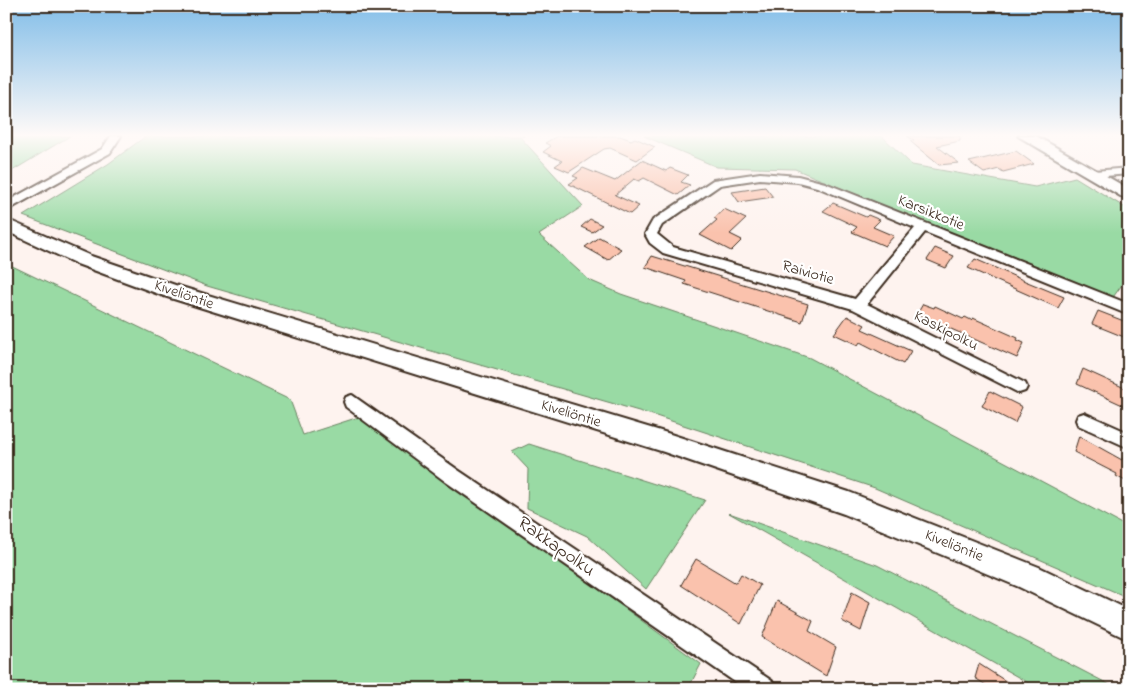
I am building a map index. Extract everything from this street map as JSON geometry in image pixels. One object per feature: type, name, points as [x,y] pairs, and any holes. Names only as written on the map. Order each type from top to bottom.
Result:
[{"type":"street","points":[[6,207],[75,168]]},
{"type":"street","points":[[1084,168],[1129,196]]},
{"type":"street","points":[[1094,174],[1129,171]]},
{"type":"street","name":"Karsikkotie","points":[[654,240],[651,234],[657,223],[717,182],[760,176],[798,179],[821,185],[922,228],[1129,310]]},
{"type":"street","name":"Kiveliöntie","points":[[6,224],[84,260],[171,291],[318,338],[664,442],[849,504],[1029,577],[1129,625]]},
{"type":"street","points":[[858,305],[922,228]]},
{"type":"street","name":"Raiviotie","points":[[654,240],[668,250],[858,305]]},
{"type":"street","name":"Kaskipolku","points":[[858,305],[1019,387]]},
{"type":"street","name":"Rakkapolku","points":[[352,402],[452,476],[764,689]]},
{"type":"street","points":[[1084,420],[1129,441]]},
{"type":"green space","points":[[7,168],[16,168],[7,174]]},
{"type":"green space","points":[[101,168],[549,168],[583,206],[539,235],[589,280],[621,294],[810,358],[1129,528],[1129,598],[875,488],[656,416],[207,286],[23,216]]},
{"type":"green space","points":[[773,168],[931,168],[1035,187],[1075,177],[1129,210],[1129,275],[1111,300],[795,169]]},
{"type":"green space","points":[[6,263],[290,400],[303,435],[362,416],[701,664],[688,689],[6,689]]},
{"type":"green space","points":[[529,444],[705,500],[646,589],[587,536],[527,508],[528,469],[512,452]]},
{"type":"green space","points":[[729,513],[877,565],[1118,689],[1039,689]]},
{"type":"building","points":[[561,168],[574,168],[569,172]]},
{"type":"building","points":[[582,168],[615,181],[631,168],[660,168],[666,171],[671,168],[688,175],[681,182],[690,185],[678,195],[644,178],[639,181],[634,179],[615,195],[639,206],[630,214],[569,184],[578,178],[573,176]]},
{"type":"building","points":[[978,168],[1017,168],[1003,172],[999,169],[984,173]]},
{"type":"building","points":[[765,187],[773,197],[739,202],[732,192]]},
{"type":"building","points":[[833,203],[866,217],[868,215],[880,220],[873,227],[894,236],[885,246],[852,232],[857,227],[823,211]]},
{"type":"building","points":[[724,209],[746,219],[730,234],[742,240],[731,251],[700,235],[717,220],[714,218]]},
{"type":"building","points":[[590,219],[602,225],[592,232],[581,227]]},
{"type":"building","points":[[599,237],[621,249],[608,260],[585,247]]},
{"type":"building","points":[[935,248],[954,256],[946,268],[927,260]]},
{"type":"building","points":[[652,256],[808,304],[802,322],[684,284],[686,281],[645,267]]},
{"type":"building","points":[[975,259],[1064,297],[1058,308],[968,268]]},
{"type":"building","points":[[923,304],[934,308],[935,306],[963,319],[965,317],[971,320],[973,318],[1018,338],[1017,340],[1024,343],[1017,358],[917,314]]},
{"type":"building","points":[[1098,311],[1129,323],[1129,339],[1092,324]]},
{"type":"building","points":[[847,316],[865,325],[862,329],[911,351],[903,364],[860,342],[858,345],[834,334]]},
{"type":"building","points":[[1083,369],[1129,390],[1129,408],[1077,384]]},
{"type":"building","points":[[990,391],[1022,407],[1015,423],[982,406]]},
{"type":"building","points":[[1079,436],[1122,460],[1126,449],[1129,450],[1129,483],[1116,476],[1117,474],[1074,452]]},
{"type":"building","points":[[696,559],[736,583],[741,574],[760,585],[741,624],[681,585]]},
{"type":"building","points":[[852,592],[870,602],[861,631],[842,621]]},
{"type":"building","points":[[777,601],[813,621],[809,631],[836,647],[826,676],[762,637]]},
{"type":"building","points":[[979,664],[1018,689],[992,689],[975,678]]}]
